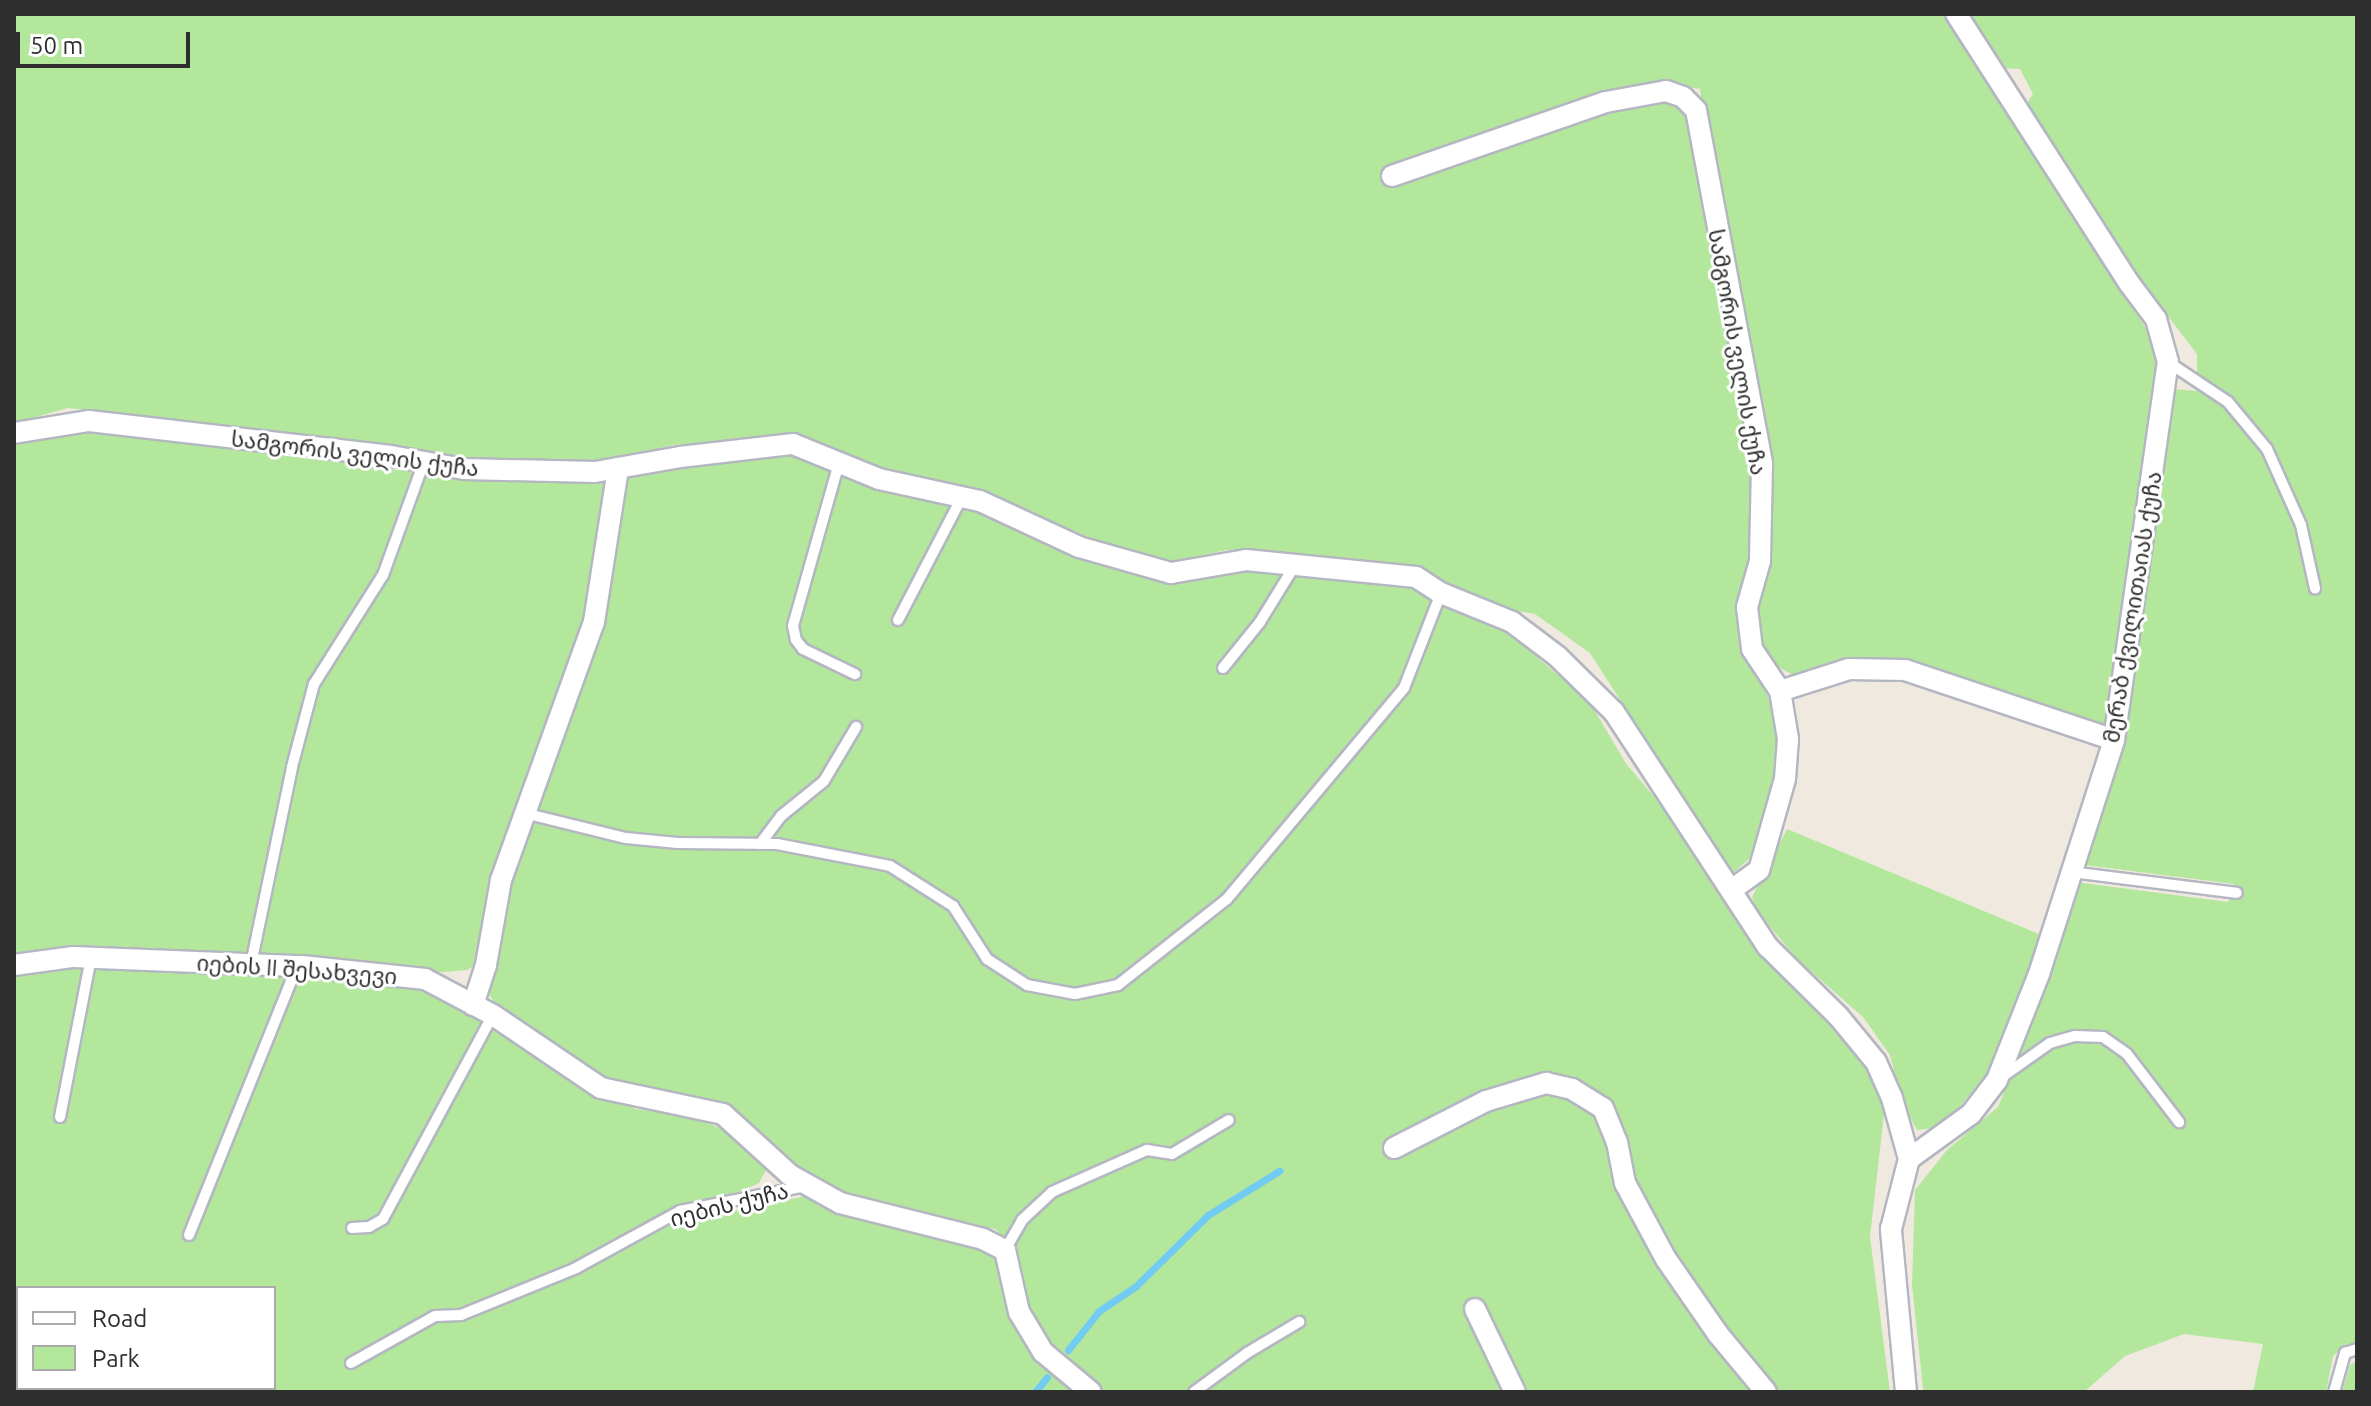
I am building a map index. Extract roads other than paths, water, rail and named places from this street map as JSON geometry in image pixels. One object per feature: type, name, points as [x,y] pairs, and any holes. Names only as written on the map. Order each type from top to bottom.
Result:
[{"type":"street","name":"მერაბ ქვილითაიას ქუჩა","points":[[1909,1159],[1971,1114],[1997,1080],[2039,974],[2114,740],[2168,362],[2156,319],[2129,283],[1956,14]]},
{"type":"street","name":"სამგორის ველის ქუჩა","points":[[1392,176],[1606,102],[1666,91],[1683,97],[1696,110],[1762,464],[1760,561],[1747,607],[1752,649],[1780,691],[1788,739],[1785,779],[1759,870],[1731,890]]},
{"type":"street","name":"სამგორის ველის ქუჩა","points":[[14,433],[89,421],[464,469],[595,472],[793,444],[879,479],[980,501],[1079,547],[1171,573],[1246,560],[1416,577],[1441,593],[1512,622],[1557,656],[1614,712],[1768,947],[1839,1017],[1876,1062],[1892,1098],[1909,1159]]},
{"type":"street","points":[[473,1005],[482,986],[501,880],[594,622],[618,468]]},
{"type":"street","points":[[1780,691],[1849,669],[1905,670],[2114,740]]},
{"type":"street","name":"იების II შესახვევი","points":[[14,965],[91,958],[297,966],[425,979],[493,1015],[601,1088],[723,1114],[790,1175],[808,1185]]},
{"type":"street","points":[[1394,1148],[1486,1101],[1546,1083],[1572,1089],[1603,1108],[1617,1142],[1625,1183],[1666,1259],[1718,1334],[1766,1392]]},
{"type":"street","points":[[1906,1392],[1891,1229],[1909,1159]]},
{"type":"street","name":"იების ქუჩა","points":[[808,1185],[840,1203],[983,1239],[1005,1250]]},
{"type":"street","points":[[1005,1250],[1019,1312],[1043,1352],[1091,1392]]},
{"type":"street","points":[[1475,1309],[1515,1392]]},
{"type":"lane","points":[[2168,362],[2228,402],[2267,449],[2301,525],[2315,588]]},
{"type":"lane","points":[[251,964],[292,767],[314,684],[383,575],[424,462]]},
{"type":"lane","points":[[839,463],[793,626],[796,640],[803,649],[855,674]]},
{"type":"lane","points":[[898,620],[962,497]]},
{"type":"lane","points":[[1223,668],[1260,622],[1295,565]]},
{"type":"lane","points":[[524,813],[626,838],[678,843],[777,844],[890,866],[953,906],[987,959],[1027,985],[1075,994],[1118,985],[1227,899],[1404,688],[1441,593]]},
{"type":"lane","points":[[760,844],[781,816],[824,781],[856,727]]},
{"type":"lane","points":[[2071,872],[2237,893]]},
{"type":"lane","points":[[60,1117],[91,958]]},
{"type":"lane","points":[[189,1235],[297,966]]},
{"type":"lane","points":[[352,1228],[369,1227],[383,1219],[493,1015]]},
{"type":"lane","points":[[1997,1080],[2050,1043],[2075,1036],[2103,1037],[2127,1054],[2179,1122]]},
{"type":"lane","points":[[1005,1250],[1022,1220],[1052,1192],[1147,1150],[1172,1154],[1229,1120]]},
{"type":"lane","name":"იების ქუჩა","points":[[351,1363],[435,1316],[461,1315],[576,1268],[680,1211],[808,1185]]},
{"type":"lane","points":[[1194,1392],[1247,1353],[1299,1322]]},
{"type":"lane","points":[[2334,1392],[2345,1353],[2357,1349]]},
{"type":"waterway","points":[[1068,1350],[1099,1311],[1136,1286],[1208,1215],[1279,1171]]},
{"type":"waterway","points":[[1035,1392],[1047,1377]]}]
